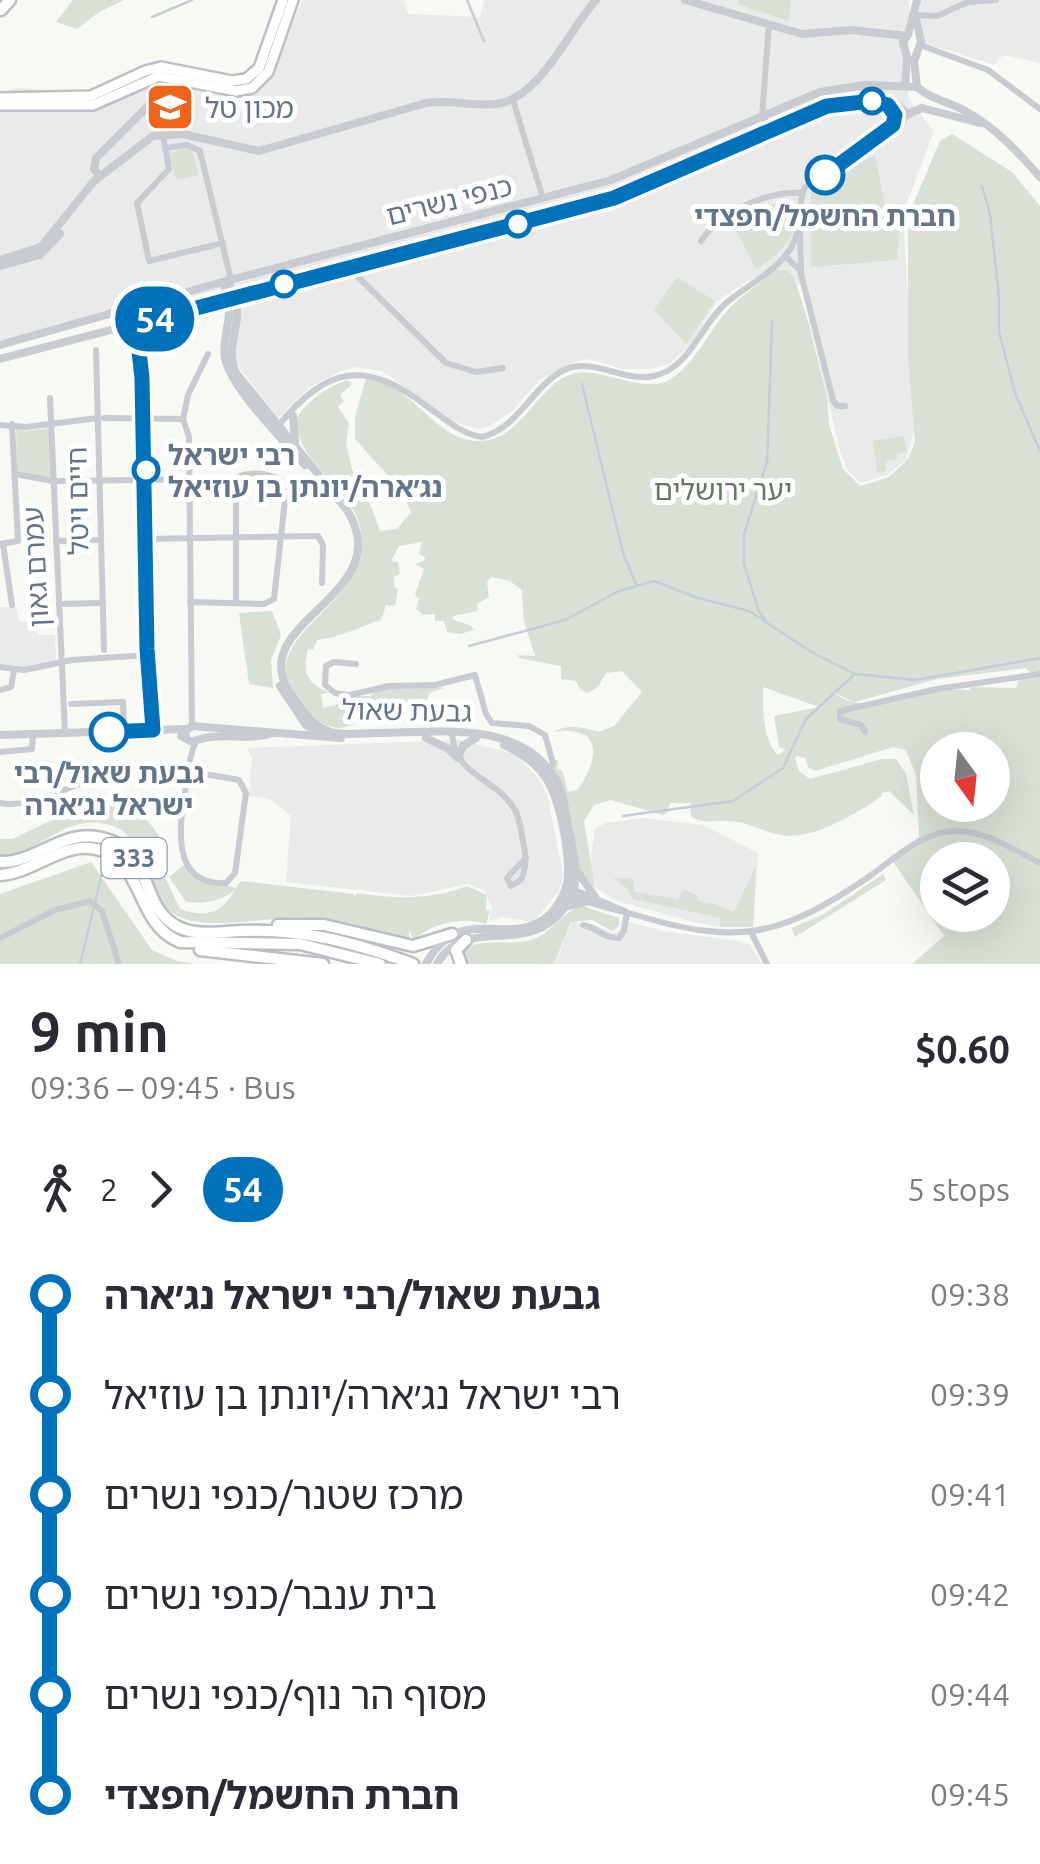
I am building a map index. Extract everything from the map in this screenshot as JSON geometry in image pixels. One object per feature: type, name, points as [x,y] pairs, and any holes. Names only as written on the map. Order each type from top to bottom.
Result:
[{"type":"main road","points":[[1,14],[6,0]]},
{"type":"main road","points":[[0,98],[93,105],[163,73],[246,80],[259,68],[283,0]]},
{"type":"main road","points":[[163,73],[236,92],[256,86],[270,66],[293,0]]},
{"type":"main road","points":[[0,90],[16,102]]},
{"type":"main road","points":[[0,109],[16,102]]},
{"type":"main road","name":"333","points":[[0,862],[19,860],[73,837],[100,837],[122,847],[138,862],[158,905],[174,924],[193,931],[279,930],[329,938],[413,964]]},
{"type":"main road","name":"333","points":[[0,875],[29,869],[75,848],[102,851],[125,866],[149,916],[171,939]]},
{"type":"main road","points":[[240,931],[272,925],[324,925],[413,946],[452,934]]},
{"type":"main road","points":[[171,939],[210,952],[323,964]]},
{"type":"main road","points":[[171,939],[199,945],[264,941],[300,944],[380,964]]},
{"type":"main road","points":[[460,964],[456,950],[466,940]]},
{"type":"street","points":[[0,263],[33,252],[46,242],[101,176],[146,140],[162,133],[259,151],[426,103],[446,100],[490,104],[512,100],[525,94],[596,0]]},
{"type":"street","points":[[685,0],[802,34],[852,30],[911,42],[988,70],[1040,109]]},
{"type":"street","points":[[846,406],[837,406],[833,400],[802,276],[802,193],[810,182],[841,166],[886,133],[902,110],[897,94],[903,87],[917,0]]},
{"type":"street","points":[[915,15],[937,16],[968,2],[996,0]]},
{"type":"street","points":[[769,23],[762,116],[773,129]]},
{"type":"street","points":[[911,42],[922,108]]},
{"type":"street","points":[[888,86],[900,76],[907,61]]},
{"type":"street","points":[[101,176],[97,157],[164,88],[163,73]]},
{"type":"street","name":"כנפי נשרים","points":[[0,343],[611,180],[826,91],[865,85],[920,90],[961,108],[993,129]]},
{"type":"street","points":[[764,94],[770,104],[782,107]]},
{"type":"street","points":[[512,100],[541,192]]},
{"type":"street","points":[[880,101],[893,111],[893,125]]},
{"type":"street","name":"כנפי נשרים","points":[[0,359],[614,198],[827,106],[880,101],[902,110]]},
{"type":"street","points":[[886,133],[902,110],[922,108],[993,129],[1040,177]]},
{"type":"street","points":[[162,133],[169,170],[136,203],[150,262],[223,243]]},
{"type":"street","points":[[166,148],[187,145],[200,152],[228,262],[229,281],[223,292],[232,313],[232,364],[349,523],[351,560],[340,582],[288,634],[277,654],[278,679],[295,711],[309,725]]},
{"type":"street","points":[[0,263],[45,252],[101,176]]},
{"type":"street","points":[[701,240],[732,213],[778,194],[802,193]]},
{"type":"street","points":[[279,427],[334,380],[363,374],[402,387],[466,433],[482,438],[491,435],[566,369],[588,366],[646,378],[668,372],[726,304],[785,256],[794,244],[800,224]]},
{"type":"street","points":[[785,256],[796,264],[802,276]]},
{"type":"street","points":[[359,264],[372,288]]},
{"type":"street","points":[[348,267],[446,363],[476,372],[504,368]]},
{"type":"street","points":[[246,294],[232,313],[224,346],[227,367],[237,384],[296,446],[347,510],[357,537],[356,560],[345,583],[290,638],[282,656],[284,682],[309,725]]},
{"type":"street","points":[[214,303],[232,313]]},
{"type":"street","points":[[124,310],[123,320],[135,326],[143,417],[153,730]]},
{"type":"street","name":"חיים ויטל","points":[[96,350],[101,418],[104,650]]},
{"type":"street","points":[[0,803],[24,804],[124,770],[188,774],[242,782],[246,793],[233,878],[222,884],[197,875],[186,862],[180,842],[188,774],[192,734],[189,429],[184,419],[192,380],[208,354]]},
{"type":"street","name":"עמרם גאון","points":[[50,398],[65,734]]},
{"type":"street","points":[[268,411],[280,416],[294,411]]},
{"type":"street","points":[[294,411],[296,446]]},
{"type":"street","points":[[0,424],[26,427],[101,418],[184,419]]},
{"type":"street","points":[[12,424],[18,542],[2,544],[12,605]]},
{"type":"street","points":[[15,474],[53,482],[236,479],[243,474],[275,477],[283,484],[285,496],[274,599],[264,604],[190,602]]},
{"type":"street","points":[[236,479],[236,604]]},
{"type":"street","points":[[146,539],[318,536],[323,545],[322,583]]},
{"type":"street","points":[[56,541],[100,540]]},
{"type":"street","points":[[59,604],[101,603]]},
{"type":"street","points":[[0,667],[14,670],[62,661],[148,655]]},
{"type":"street","points":[[356,664],[334,662],[326,666],[325,685],[335,693],[350,695],[390,686],[436,685],[475,675],[492,723],[529,726],[545,735],[552,754],[547,772],[558,810],[571,892]]},
{"type":"street","points":[[0,690],[10,687],[14,670]]},
{"type":"street","points":[[865,732],[860,725],[840,718],[840,710],[937,689],[1040,674]]},
{"type":"street","points":[[70,704],[123,702],[124,731]]},
{"type":"street","points":[[287,731],[296,721],[295,711]]},
{"type":"street","name":"גבעת שאול","points":[[309,725],[325,738],[476,738],[506,746],[547,772]]},
{"type":"street","name":"גבעת שאול","points":[[0,735],[153,730],[258,737],[309,725],[334,733],[481,734],[508,741],[547,772]]},
{"type":"street","points":[[287,731],[325,738]]},
{"type":"street","points":[[0,752],[32,750],[34,735]]},
{"type":"street","points":[[452,735],[458,758]]},
{"type":"street","points":[[426,738],[447,748],[515,810],[527,857]]},
{"type":"street","points":[[458,758],[463,746],[476,738]]},
{"type":"street","points":[[547,772],[565,808],[574,864],[591,899]]},
{"type":"street","points":[[571,892],[627,913],[697,930],[751,932],[808,916],[918,842],[952,831],[992,839],[1040,863]]},
{"type":"street","points":[[562,913],[571,892],[574,864]]},
{"type":"street","points":[[426,964],[436,947],[452,934],[535,923],[551,914],[571,892]]},
{"type":"street","points":[[438,964],[449,948],[466,940],[529,936],[552,924],[574,903],[591,899]]},
{"type":"street","points":[[0,938],[64,906],[90,901],[102,912],[119,964]]},
{"type":"street","points":[[583,925],[608,938],[619,938],[627,913]]},
{"type":"street","points":[[751,932],[767,964]]},
{"type":"shaded area","points":[[302,0],[404,0],[408,14],[480,17],[484,0],[909,0],[908,98],[934,131],[903,213],[915,427],[906,459],[887,475],[861,483],[848,471],[802,288],[791,275],[748,281],[717,301],[693,342],[670,364],[623,369],[589,359],[571,363],[540,380],[512,411],[478,429],[452,421],[382,371],[357,367],[310,387],[278,418],[240,369],[233,346],[235,285],[18,342],[0,342],[0,99],[4,94],[15,88],[114,94],[156,77],[255,89],[272,72]]},
{"type":"shaded area","points":[[919,0],[1040,0],[1040,63],[1003,55],[995,65],[917,41]]},
{"type":"shaded area","points":[[0,607],[16,607],[19,622],[36,621],[37,635],[55,635],[56,661],[17,668],[0,664]]},
{"type":"shaded area","points":[[460,740],[515,754],[539,779],[548,798],[563,875],[559,891],[533,922],[502,917],[489,921],[492,907],[485,891],[468,884],[411,896],[286,882],[291,816],[270,799],[249,796],[252,758],[247,748]]},
{"type":"shaded area","points":[[643,818],[703,825],[758,853],[753,927],[693,922],[617,901],[596,888],[590,861],[595,829],[605,823]]},
{"type":"shaded area","points":[[621,920],[663,931],[749,944],[762,964],[555,964],[572,922],[613,933],[619,931]]},
{"type":"green space","points":[[73,0],[124,0],[77,29],[56,22]]},
{"type":"green space","points":[[738,0],[791,0],[788,21],[737,4]]},
{"type":"green space","name":"יער ירושלים","points":[[952,134],[1012,172],[1040,206],[1040,964],[912,964],[944,936],[941,932],[1010,932],[1010,842],[920,842],[920,901],[892,860],[919,837],[916,775],[906,750],[893,747],[815,771],[808,767],[805,758],[795,759],[799,771],[810,779],[882,759],[896,759],[906,774],[914,815],[889,791],[846,818],[794,836],[735,821],[700,820],[691,816],[690,803],[670,803],[663,815],[611,800],[594,805],[584,821],[595,889],[577,864],[554,772],[554,760],[558,760],[557,769],[562,770],[568,792],[578,790],[590,767],[593,747],[582,734],[554,732],[575,727],[598,732],[614,726],[642,692],[622,671],[606,673],[598,687],[587,693],[576,681],[561,679],[561,666],[519,658],[518,655],[535,656],[524,621],[522,590],[510,581],[491,577],[487,582],[489,597],[477,604],[478,611],[453,616],[453,620],[474,630],[447,632],[444,621],[435,621],[435,614],[423,615],[416,609],[419,599],[415,595],[424,569],[415,564],[424,561],[425,557],[419,554],[422,542],[399,546],[391,561],[398,562],[400,574],[393,577],[398,589],[395,606],[386,605],[381,620],[317,640],[313,650],[308,649],[306,672],[312,682],[329,693],[321,694],[323,708],[338,704],[338,696],[370,696],[395,686],[444,688],[430,693],[426,702],[383,703],[372,710],[371,717],[355,717],[354,724],[340,728],[318,720],[293,692],[286,669],[292,648],[346,586],[359,561],[361,532],[357,517],[306,451],[299,436],[296,420],[317,396],[347,380],[352,384],[340,395],[344,401],[338,407],[349,423],[346,444],[352,469],[380,531],[397,529],[411,512],[400,489],[355,439],[355,417],[366,378],[394,388],[453,434],[476,441],[492,439],[517,423],[560,380],[573,374],[597,374],[648,384],[671,379],[688,364],[734,304],[776,270],[788,271],[794,277],[809,324],[827,397],[829,425],[843,469],[860,486],[889,477],[908,459],[915,442],[908,357],[908,216],[940,141]],"holes":[[[1025,668],[1039,678],[1019,679],[1016,688],[936,690],[871,703],[859,703],[846,700],[834,693],[855,702],[937,679]],[[763,687],[819,707],[774,716],[779,747],[785,750],[778,755],[766,732]]]},
{"type":"green space","points":[[192,151],[199,175],[176,180],[169,153]]},
{"type":"green space","points":[[875,155],[885,204],[902,203],[897,260],[811,267],[811,191]]},
{"type":"green space","points":[[793,201],[792,233],[774,256],[756,269],[730,219]]},
{"type":"green space","points":[[677,277],[715,301],[686,344],[654,310]]},
{"type":"green space","points":[[16,428],[49,428],[52,479],[17,472]]},
{"type":"green space","points":[[904,436],[907,452],[885,461],[886,471],[877,472],[873,441]]},
{"type":"green space","points":[[272,611],[281,635],[271,660],[273,688],[249,684],[239,613]]},
{"type":"green space","points":[[120,801],[136,805],[159,836],[158,844],[148,849],[149,866],[161,869],[180,909],[212,912],[225,904],[236,889],[213,901],[186,902],[169,877],[185,864],[208,884],[236,888],[241,881],[354,894],[354,898],[357,893],[427,896],[467,886],[487,895],[486,910],[490,911],[486,924],[448,923],[413,940],[409,930],[409,942],[317,919],[219,923],[187,920],[164,905],[130,837],[100,823],[71,827],[23,852],[0,856],[0,839],[12,839],[84,805]]},
{"type":"green space","points":[[91,862],[152,950],[196,964],[0,964],[0,894]]},
{"type":"green space","points":[[756,866],[753,927],[720,927],[721,918],[633,899],[627,888],[613,878],[634,879],[634,892],[678,899],[684,889],[698,896],[697,900],[734,912]]},
{"type":"green space","points":[[883,874],[886,880],[795,937],[792,928],[824,914]]},
{"type":"green space","points":[[583,906],[619,918],[619,926],[612,931],[592,920],[571,922],[554,964],[469,964],[461,951],[476,944],[531,940]]},
{"type":"waterway","points":[[152,17],[192,0]]},
{"type":"waterway","points":[[467,0],[484,41]]},
{"type":"waterway","points":[[982,186],[990,214],[999,332],[1015,393],[1040,451]]},
{"type":"waterway","points":[[766,620],[759,612],[744,564],[744,534],[767,462],[772,321]]},
{"type":"waterway","points":[[582,384],[623,553],[636,584]]},
{"type":"waterway","points":[[469,646],[565,620],[619,591],[654,581],[749,611],[813,653],[855,674],[916,680],[1040,658]]},
{"type":"waterway","points":[[623,816],[733,801],[783,768],[806,719],[855,674]]},
{"type":"waterway","points":[[80,964],[105,861]]},
{"type":"bus line","name":"54","points":[[109,732],[153,730],[147,649],[141,353],[136,324],[614,198],[827,106],[872,101],[888,105],[895,115],[886,133],[825,175]]},
{"type":"place","name":"מכון טל","points":[[170,107]]},
{"type":"place","name":"חברת החשמל/חפצדי","points":[[825,175]]},
{"type":"place","name":"רבי ישראל נג׳ארה/יונתן בן עוזיאל","points":[[146,470]]},
{"type":"place","name":"גבעת שאול/רבי ישראל נג׳ארה","points":[[109,732]]}]
